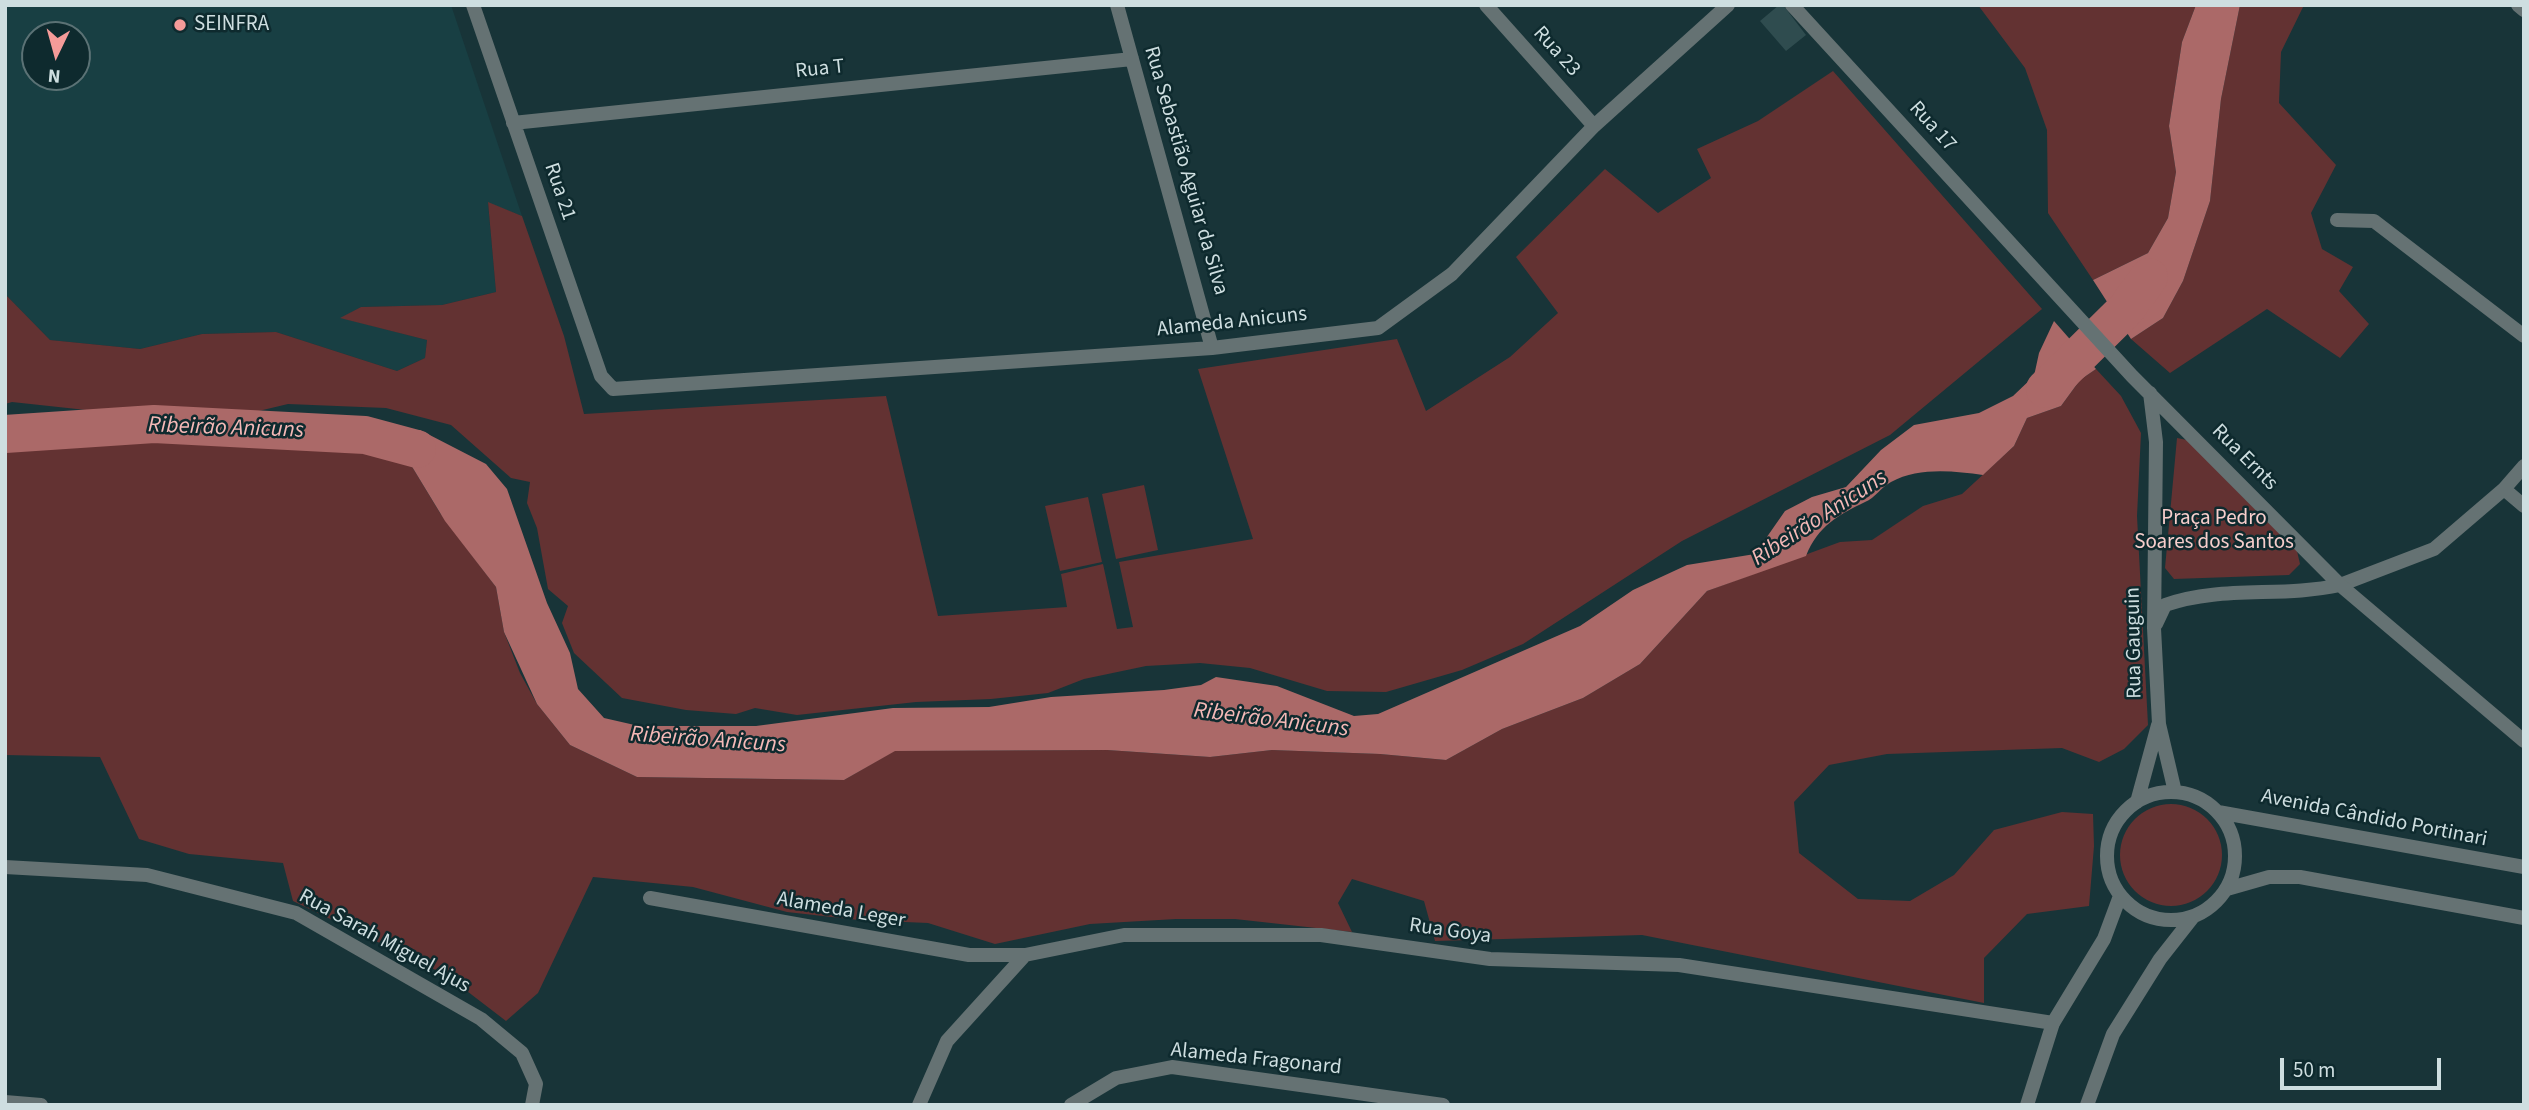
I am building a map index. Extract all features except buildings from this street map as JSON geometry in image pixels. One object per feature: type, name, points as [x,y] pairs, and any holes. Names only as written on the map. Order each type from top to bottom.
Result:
[{"type":"street","name":"Rua 21","points":[[473,5],[601,376],[613,389]]},
{"type":"street","name":"Rua Sebastião Aguiar da Silva","points":[[1117,5],[1212,348]]},
{"type":"street","name":"Rua 23","points":[[1486,5],[1594,126]]},
{"type":"street","name":"Alameda Anicuns","points":[[613,389],[1212,348],[1378,328],[1452,274],[1594,126],[1728,5]]},
{"type":"street","name":"Rua 17","points":[[1792,5],[2040,277]]},
{"type":"street","points":[[2518,5],[2524,10]]},
{"type":"street","name":"Rua T","points":[[513,123],[1132,59]]},
{"type":"street","points":[[2337,220],[2374,221],[2524,335]]},
{"type":"street","name":"Rua Ernts","points":[[2040,277],[2132,376],[2340,585],[2524,741]]},
{"type":"street","name":"Rua Gauguin","points":[[2150,393],[2155,442],[2154,628],[2159,724],[2175,792]]},
{"type":"street","points":[[2154,628],[2165,605],[2191,596],[2314,591],[2340,585],[2434,549],[2504,489],[2524,467]]},
{"type":"street","points":[[2504,489],[2524,506]]},
{"type":"street","name":"Rua Gauguin","points":[[2137,802],[2159,724]]},
{"type":"street","points":[[2175,792],[2205,802],[2218,812],[2230,829],[2235,849],[2234,870],[2227,889],[2212,906],[2193,917],[2173,921],[2153,918],[2135,910],[2120,896],[2109,877],[2106,856],[2110,835],[2120,816],[2137,802],[2155,794],[2175,792]]},
{"type":"street","name":"Avenida Cândido Portinari","points":[[2218,812],[2524,867]]},
{"type":"street","name":"Rua Sarah Miguel Ajus","points":[[5,867],[147,875],[296,913],[481,1019],[522,1053],[536,1084],[533,1105]]},
{"type":"street","points":[[2227,889],[2269,877],[2300,877],[2524,918]]},
{"type":"street","points":[[2026,1105],[2053,1023],[2104,939],[2120,896]]},
{"type":"street","name":"Alameda Leger","points":[[650,898],[969,956],[1025,955]]},
{"type":"street","points":[[2087,1105],[2113,1034],[2161,960],[2193,917]]},
{"type":"street","name":"Rua Goya","points":[[1025,955],[1124,935],[1321,935],[1490,959],[1679,965],[2053,1023]]},
{"type":"street","points":[[919,1105],[947,1041],[1025,955]]},
{"type":"street","name":"Alameda Fragonard","points":[[1071,1105],[1116,1078],[1172,1067],[1443,1105]]},
{"type":"street","points":[[13,1103],[41,1105]]},
{"type":"shaded area","points":[[5,5],[451,5],[522,216],[488,203],[496,292],[442,305],[361,307],[342,318],[427,340],[425,358],[397,371],[276,332],[202,334],[140,349],[50,340],[5,294]]},
{"type":"green space","points":[[1978,5],[2196,5],[2182,42],[2169,126],[2176,172],[2168,218],[2148,253],[2093,280],[2048,213],[2047,130],[2025,68]]},
{"type":"green space","points":[[2240,5],[2304,5],[2281,52],[2279,103],[2336,165],[2311,213],[2322,249],[2353,267],[2339,291],[2369,324],[2340,358],[2267,309],[2170,373],[2131,339],[2163,318],[2183,281],[2210,201],[2221,99]]},
{"type":"green space","points":[[1833,71],[2042,309],[1890,435],[1682,541],[1523,644],[1462,670],[1386,692],[1327,691],[1250,668],[1200,663],[1146,666],[1084,679],[1048,693],[991,699],[916,702],[797,715],[755,708],[736,714],[686,710],[622,698],[574,653],[562,623],[568,606],[548,589],[537,528],[527,503],[530,482],[511,478],[451,425],[386,408],[288,404],[246,414],[86,410],[12,402],[5,404],[5,294],[50,340],[140,349],[202,334],[276,332],[397,371],[425,358],[427,340],[340,318],[361,307],[442,305],[496,292],[488,202],[522,216],[564,336],[584,414],[886,396],[938,616],[1067,607],[1061,574],[1103,564],[1117,629],[1133,627],[1119,562],[1253,539],[1198,369],[1397,339],[1426,411],[1510,357],[1558,313],[1516,257],[1605,169],[1658,213],[1711,178],[1697,149],[1758,121]]},
{"type":"green space","points":[[2096,369],[2121,396],[2141,433],[2137,516],[2148,725],[2124,749],[2099,762],[2062,748],[1887,754],[1829,765],[1794,802],[1799,853],[1858,899],[1910,901],[1954,875],[1994,830],[2062,812],[2093,814],[2094,846],[2089,906],[2027,914],[1984,958],[1984,1003],[1642,935],[1435,941],[1424,901],[1352,879],[1338,903],[1352,932],[1235,919],[1176,919],[1090,924],[995,944],[928,923],[859,920],[787,912],[693,887],[593,877],[538,993],[506,1021],[446,975],[293,901],[283,863],[189,854],[139,839],[100,757],[5,755],[5,449],[13,447],[157,435],[273,439],[365,435],[411,465],[440,513],[496,587],[504,632],[520,673],[537,704],[570,745],[637,777],[844,780],[894,751],[1107,750],[1210,757],[1272,750],[1380,754],[1446,760],[1502,729],[1583,698],[1640,664],[1707,591],[1840,542],[1872,540],[1923,506],[1962,494],[2014,446],[2027,418],[2061,406],[2080,380]]},
{"type":"green space","name":"Praça Pedro Soares dos Santos","points":[[2177,438],[2187,440],[2297,551],[2300,564],[2289,575],[2174,579],[2165,568]]},
{"type":"green space","points":[[1144,485],[1158,550],[1116,559],[1102,494]]},
{"type":"green space","points":[[1088,497],[1102,562],[1060,571],[1045,506]]},
{"type":"green space","points":[[2171,804],[2191,808],[2207,819],[2218,835],[2222,855],[2218,875],[2207,891],[2191,902],[2171,906],[2151,902],[2135,891],[2124,875],[2120,855],[2124,835],[2135,819],[2151,808]]},
{"type":"water","points":[[2196,5],[2240,5],[2221,99],[2210,201],[2183,281],[2163,318],[2131,339],[2093,280],[2148,253],[2168,218],[2176,172],[2169,126],[2182,42]]},
{"type":"water","points":[[2054,321],[2096,369],[2080,380],[2061,406],[2027,418],[2014,446],[1983,475],[1925,472],[1891,482],[1869,500],[1846,512],[1823,529],[1806,556],[1707,591],[1640,664],[1583,698],[1502,729],[1446,760],[1380,754],[1272,750],[1210,757],[1107,750],[895,751],[844,780],[637,777],[570,745],[537,704],[504,632],[496,587],[445,521],[411,465],[365,435],[420,430],[486,464],[507,489],[547,603],[570,653],[578,689],[604,718],[639,726],[756,726],[893,708],[989,707],[1051,697],[1164,690],[1201,685],[1216,677],[1277,686],[1354,716],[1378,714],[1580,626],[1633,590],[1687,565],[1755,554],[1785,511],[1812,497],[1846,487],[1881,450],[1914,425],[1979,413],[2013,396],[2034,376],[2039,353]]},
{"type":"waterway","name":"Ribeirão Anicuns","points":[[2045,389],[2127,308],[2149,277]]},
{"type":"waterway","name":"Ribeirão Anicuns","points":[[5,434],[154,424],[365,435],[417,449]]},
{"type":"place","name":"SEINFRA","points":[[180,25]]}]
